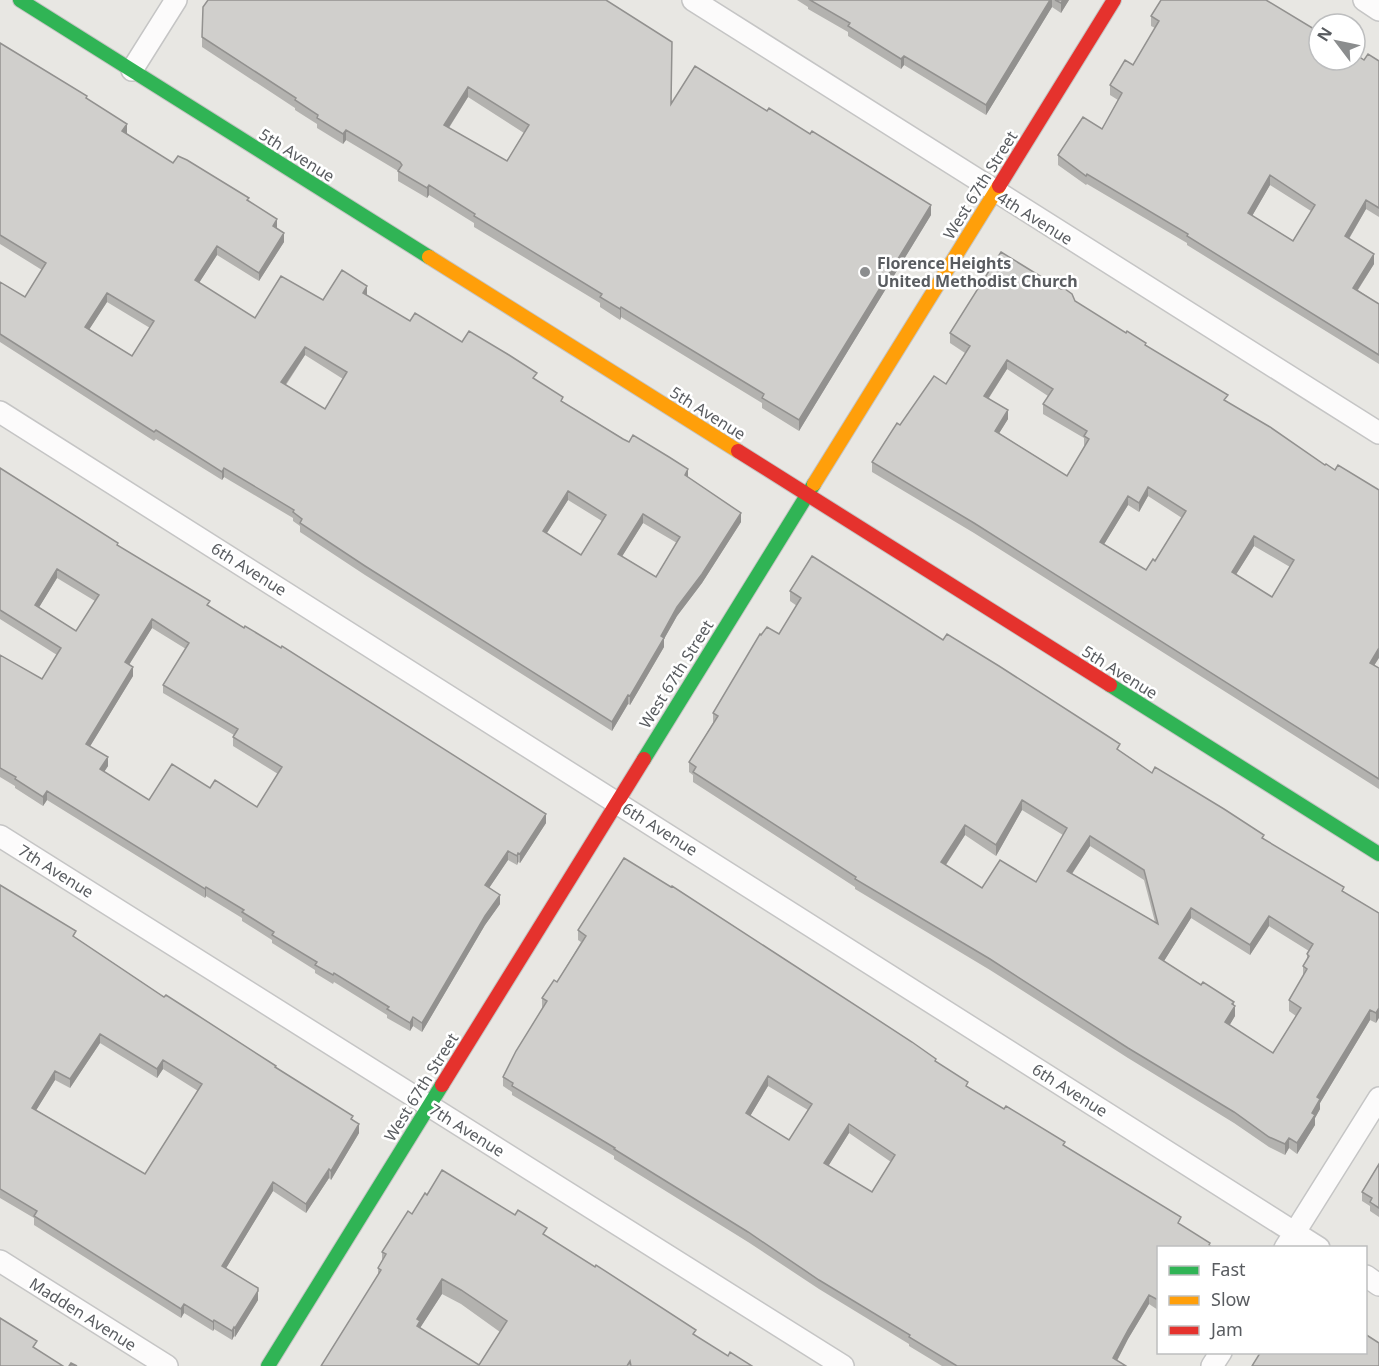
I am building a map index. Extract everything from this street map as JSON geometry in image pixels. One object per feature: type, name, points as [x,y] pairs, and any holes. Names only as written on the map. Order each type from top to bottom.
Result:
[{"type":"street","name":"5th Avenue","points":[[20,0],[1379,854]]},
{"type":"street","points":[[132,70],[176,0]]},
{"type":"street","name":"4th Avenue","points":[[693,0],[1379,433]]},
{"type":"street","name":"West 67th Street","points":[[268,1366],[1114,0]]},
{"type":"street","points":[[1364,0],[1379,10]]},
{"type":"street","name":"6th Avenue","points":[[0,412],[616,801],[1290,1240],[1312,1246]]},
{"type":"street","name":"7th Avenue","points":[[0,836],[843,1366]]},
{"type":"street","points":[[1290,1240],[1379,1098]]},
{"type":"street","name":"Madden Avenue","points":[[0,1262],[167,1366]]},
{"type":"building","points":[[208,0],[606,0],[672,42],[671,104],[695,66],[767,111],[769,108],[810,134],[812,131],[931,205],[799,420],[762,398],[764,394],[621,307],[620,309],[600,297],[602,294],[474,216],[475,214],[429,185],[427,188],[398,171],[402,165],[400,162],[346,130],[343,134],[317,118],[318,115],[295,100],[296,98],[202,37],[203,7]],"holes":[[[468,87],[529,125],[507,161],[444,125]]]},
{"type":"building","points":[[810,0],[1050,0],[986,105],[904,56],[901,59],[848,26],[850,23]]},
{"type":"building","points":[[1161,0],[1266,0],[1307,25],[1307,72],[1367,72],[1368,54],[1379,61],[1379,208],[1366,200],[1345,236],[1374,254],[1353,288],[1379,304],[1379,355],[1187,236],[1188,234],[1087,174],[1086,176],[1058,155],[1083,117],[1102,129],[1122,93],[1110,85],[1125,60],[1133,65],[1159,21],[1151,16]],"holes":[[[1270,175],[1315,205],[1293,241],[1248,213]]]},
{"type":"building","points":[[0,43],[87,96],[86,98],[127,124],[122,131],[173,163],[178,156],[187,160],[249,198],[247,200],[277,219],[273,226],[284,233],[259,273],[217,246],[195,280],[255,318],[281,276],[323,300],[342,270],[367,286],[363,293],[410,321],[415,313],[462,342],[469,331],[509,355],[537,373],[533,378],[563,397],[561,401],[623,439],[629,442],[633,435],[669,457],[688,469],[685,475],[741,513],[702,574],[677,607],[661,636],[664,638],[612,722],[300,523],[302,519],[293,512],[294,510],[224,468],[222,472],[156,430],[154,432],[0,334],[0,282],[25,297],[46,263],[0,235]],"holes":[[[107,293],[154,321],[132,356],[85,327]],[[305,347],[347,372],[325,409],[281,382]],[[568,491],[606,515],[581,555],[543,531]],[[643,514],[680,537],[656,577],[618,554]]]},
{"type":"building","points":[[1001,252],[1061,289],[1065,289],[1072,294],[1075,301],[1228,395],[1224,400],[1270,427],[1325,465],[1335,470],[1338,465],[1379,490],[1379,648],[1370,663],[1379,668],[1379,779],[974,523],[872,462],[897,423],[900,425],[934,376],[946,384],[970,346],[950,333]],"holes":[[[1007,360],[1053,389],[1043,404],[1087,431],[1084,436],[1089,439],[1067,476],[995,431],[1008,410],[984,396]],[[1148,487],[1186,511],[1155,561],[1153,559],[1146,570],[1100,542],[1128,496],[1139,503]],[[1254,536],[1294,560],[1272,597],[1232,572]]]},
{"type":"building","points":[[0,468],[118,543],[117,545],[210,601],[207,605],[244,628],[245,626],[281,648],[282,646],[546,814],[520,854],[518,853],[517,856],[508,851],[485,885],[500,895],[485,916],[422,1023],[413,1017],[410,1023],[387,1009],[389,1007],[334,973],[333,975],[315,965],[317,962],[272,935],[274,932],[242,912],[244,910],[206,887],[205,889],[47,791],[43,797],[0,768],[0,655],[42,679],[61,648],[0,610]],"holes":[[[57,569],[99,595],[76,631],[35,605]],[[152,619],[189,643],[163,685],[238,729],[233,737],[282,767],[257,807],[215,780],[210,788],[172,764],[149,800],[100,769],[108,757],[86,744],[133,667],[125,662]]]},
{"type":"building","points":[[812,556],[943,640],[947,634],[999,666],[1120,744],[1117,749],[1152,773],[1155,767],[1224,809],[1264,835],[1262,838],[1344,887],[1342,891],[1379,913],[1379,1008],[1376,1013],[1370,1010],[1317,1097],[1320,1099],[1312,1113],[1315,1115],[1297,1143],[1289,1138],[1285,1144],[1269,1137],[1234,1112],[1128,1048],[990,959],[855,879],[856,877],[693,772],[696,767],[689,762],[718,716],[713,713],[760,634],[767,627],[779,634],[801,598],[790,591]],"holes":[[[1022,800],[1067,828],[1036,882],[1000,860],[982,888],[941,862],[965,825],[996,845]],[[1090,836],[1144,870],[1158,924],[1067,871]],[[1191,908],[1250,945],[1269,916],[1313,944],[1303,966],[1307,969],[1289,1000],[1301,1008],[1273,1053],[1225,1022],[1235,1006],[1232,1004],[1234,1002],[1203,982],[1201,985],[1159,958]]]},
{"type":"building","points":[[624,858],[672,886],[912,1042],[936,1059],[935,1061],[968,1082],[966,1086],[1004,1109],[1006,1106],[1065,1142],[1063,1145],[1181,1217],[1178,1223],[1210,1243],[1210,1246],[1157,1246],[1157,1299],[1149,1295],[1113,1358],[1126,1366],[957,1366],[615,1148],[512,1086],[513,1083],[503,1077],[547,1001],[542,998],[554,980],[557,982],[586,936],[578,930]],"holes":[[[768,1076],[812,1104],[789,1140],[746,1113]],[[849,1124],[895,1155],[872,1192],[824,1163]]]},
{"type":"building","points":[[0,885],[76,931],[73,936],[164,997],[166,995],[353,1116],[351,1119],[359,1124],[331,1171],[329,1169],[306,1204],[273,1182],[222,1266],[258,1288],[232,1331],[184,1304],[181,1309],[34,1216],[37,1211],[0,1189]],"holes":[[[100,1034],[157,1069],[163,1060],[202,1084],[145,1174],[32,1108],[55,1071],[70,1079]]]},
{"type":"building","points":[[1379,1164],[1379,1208],[1370,1202],[1372,1198],[1362,1192]]},
{"type":"building","points":[[442,1170],[515,1215],[518,1210],[547,1228],[543,1234],[595,1267],[596,1265],[696,1330],[693,1334],[728,1356],[730,1352],[752,1366],[631,1366],[630,1361],[627,1366],[321,1366],[381,1270],[378,1268],[386,1254],[382,1252],[408,1211],[412,1214],[425,1193],[427,1195]],"holes":[[[442,1279],[507,1321],[479,1365],[417,1326],[420,1321],[417,1319]]]},
{"type":"building","points":[[0,1318],[37,1341],[33,1347],[63,1366],[0,1366]]},
{"type":"building","points":[[1367,1335],[1379,1343],[1379,1366],[1252,1366],[1259,1354],[1367,1354]]},
{"type":"traffic: fast","points":[[20,0],[429,257]]},
{"type":"traffic: fast","points":[[644,759],[814,484]]},
{"type":"traffic: fast","points":[[1110,685],[1379,854]]},
{"type":"traffic: fast","points":[[268,1366],[442,1085]]},
{"type":"traffic: slow","points":[[814,484],[999,186]]},
{"type":"traffic: slow","points":[[429,257],[738,451]]},
{"type":"traffic: jam","points":[[999,186],[1114,0]]},
{"type":"traffic: jam","points":[[738,451],[1110,685]]},
{"type":"traffic: jam","points":[[442,1085],[644,759]]},
{"type":"place","name":"Florence Heights United Methodist Church","points":[[865,272]]}]
